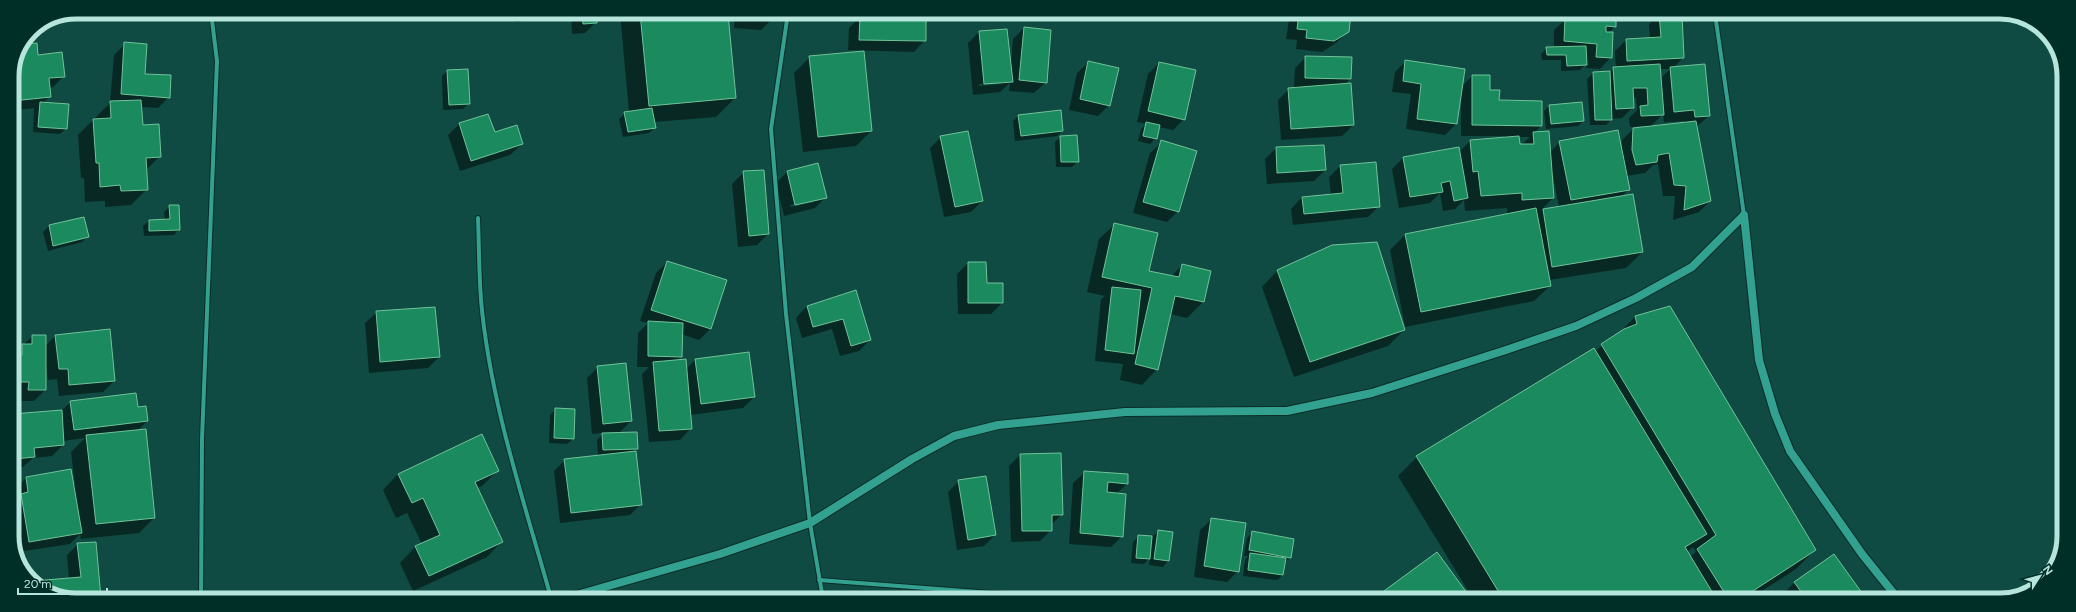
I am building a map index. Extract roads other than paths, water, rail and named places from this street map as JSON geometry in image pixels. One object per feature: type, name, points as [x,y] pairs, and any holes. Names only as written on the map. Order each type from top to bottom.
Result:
[{"type":"street","points":[[201,593],[202,439],[217,60],[212,19]]},
{"type":"street","points":[[787,19],[771,128],[786,314],[810,523],[822,593]]},
{"type":"street","points":[[1715,19],[1744,216],[1759,360],[1775,414],[1790,450],[1862,554],[1893,593]]},
{"type":"street","points":[[584,593],[720,554],[810,523],[912,459],[954,436],[998,425],[1125,412],[1287,410],[1372,393],[1506,350],[1576,326],[1636,298],[1692,267],[1744,216]]},
{"type":"street","points":[[478,218],[481,300],[491,366],[503,424],[550,593]]},
{"type":"street","points":[[820,580],[987,593]]}]
